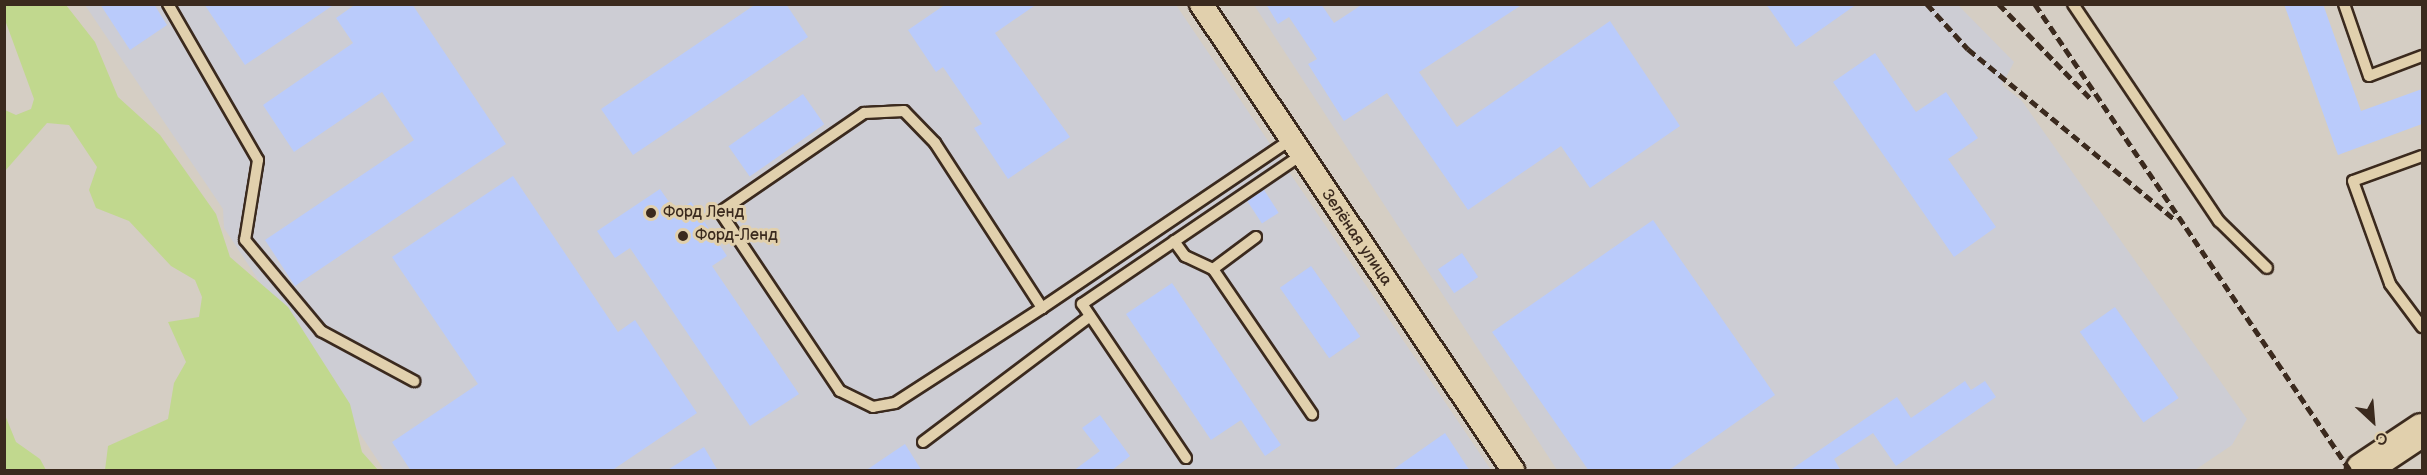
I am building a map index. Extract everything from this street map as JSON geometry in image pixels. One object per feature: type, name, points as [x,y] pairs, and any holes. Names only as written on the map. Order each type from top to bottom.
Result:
[{"type":"main road","points":[[2362,471],[2422,430]]},
{"type":"street","name":"Зелёная улица","points":[[1201,4],[1295,148],[1513,471]]},
{"type":"lane","points":[[168,4],[258,160],[245,240],[321,331],[414,381]]},
{"type":"lane","points":[[2073,4],[2219,221],[2267,268]]},
{"type":"lane","points":[[2344,4],[2370,75],[2422,56]]},
{"type":"lane","points":[[1042,308],[935,143],[904,111],[864,113],[720,212],[840,391],[873,407],[895,404],[1295,148]]},
{"type":"lane","points":[[1186,458],[1082,304],[1174,241],[1295,148]]},
{"type":"lane","points":[[2422,156],[2353,181],[2390,284],[2422,327]]},
{"type":"lane","points":[[1213,268],[1256,237]]},
{"type":"lane","points":[[1174,241],[1185,256],[1213,268],[1312,414]]},
{"type":"lane","points":[[923,442],[1090,316]]},
{"type":"shaded area","points":[[85,5],[1176,5],[1491,470],[384,470],[224,228],[223,209]]},
{"type":"shaded area","points":[[1254,5],[1958,5],[2014,62],[2002,85],[2022,101],[2247,419],[2232,445],[2195,470],[1557,470]]},
{"type":"green space","points":[[5,4],[66,5],[95,42],[118,97],[160,135],[216,214],[230,257],[288,307],[350,404],[362,452],[378,470],[105,470],[108,446],[168,419],[174,383],[186,362],[168,322],[199,317],[202,297],[195,280],[171,266],[129,221],[96,208],[89,190],[97,167],[69,125],[47,123],[5,171],[5,110],[16,115],[31,109],[34,99],[5,20]]},
{"type":"green space","points":[[5,415],[16,442],[40,459],[46,470],[5,470]]},
{"type":"building","points":[[100,4],[154,4],[167,25],[130,50]]},
{"type":"building","points":[[204,4],[335,4],[245,65]]},
{"type":"building","points":[[356,4],[412,4],[506,144],[295,286],[265,240],[414,140],[382,92],[294,152],[263,105],[353,43],[336,18]]},
{"type":"building","points":[[756,4],[786,4],[808,37],[633,155],[601,109]]},
{"type":"building","points":[[946,4],[1037,4],[995,33],[1070,137],[1008,179],[974,128],[982,124],[943,67],[936,72],[908,30]]},
{"type":"building","points":[[1266,4],[1321,4],[1334,23],[1363,4],[1523,4],[1419,72],[1457,127],[1610,21],[1680,126],[1590,188],[1561,146],[1468,210],[1387,93],[1344,121],[1308,64],[1317,59],[1289,17],[1278,24]]},
{"type":"building","points":[[1766,4],[1857,4],[1796,47]]},
{"type":"building","points":[[2284,4],[2323,4],[2361,111],[2422,89],[2422,124],[2338,155]]},
{"type":"building","points":[[1875,53],[1916,112],[1946,92],[1978,138],[1948,159],[1996,227],[1954,257],[1833,82]]},
{"type":"building","points":[[803,94],[824,124],[750,177],[728,146]]},
{"type":"building","points":[[513,176],[618,332],[635,320],[697,413],[611,471],[411,471],[392,442],[478,384],[392,257]]},
{"type":"building","points":[[660,189],[676,212],[691,202],[727,256],[712,266],[799,394],[750,426],[630,248],[615,258],[597,231]]},
{"type":"building","points":[[1264,190],[1279,213],[1262,224],[1247,201]]},
{"type":"building","points":[[1653,220],[1775,395],[1667,471],[1589,471],[1492,332]]},
{"type":"building","points":[[1462,253],[1478,277],[1454,293],[1438,269]]},
{"type":"building","points":[[1311,266],[1360,336],[1329,358],[1280,288]]},
{"type":"building","points":[[1172,283],[1281,445],[1265,456],[1241,420],[1211,440],[1126,314]]},
{"type":"building","points":[[2115,307],[2179,398],[2143,423],[2080,332]]},
{"type":"building","points":[[1965,381],[1971,390],[1985,381],[1996,397],[1896,466],[1873,433],[1834,459],[1841,471],[1789,471],[1897,397],[1911,418]]},
{"type":"building","points":[[1100,415],[1130,456],[1111,471],[1073,471],[1100,451],[1082,428]]},
{"type":"building","points":[[1445,433],[1470,471],[1391,471]]},
{"type":"building","points":[[905,444],[922,471],[865,471]]},
{"type":"building","points":[[704,447],[718,471],[666,471]]},
{"type":"railway","points":[[1927,4],[1968,49],[2173,218]]},
{"type":"railway","points":[[1999,4],[2090,98]]},
{"type":"railway","points":[[2035,4],[2350,470]]},
{"type":"place","name":"Форд Ленд","points":[[651,213]]},
{"type":"place","name":"Форд-Ленд","points":[[683,236]]}]
